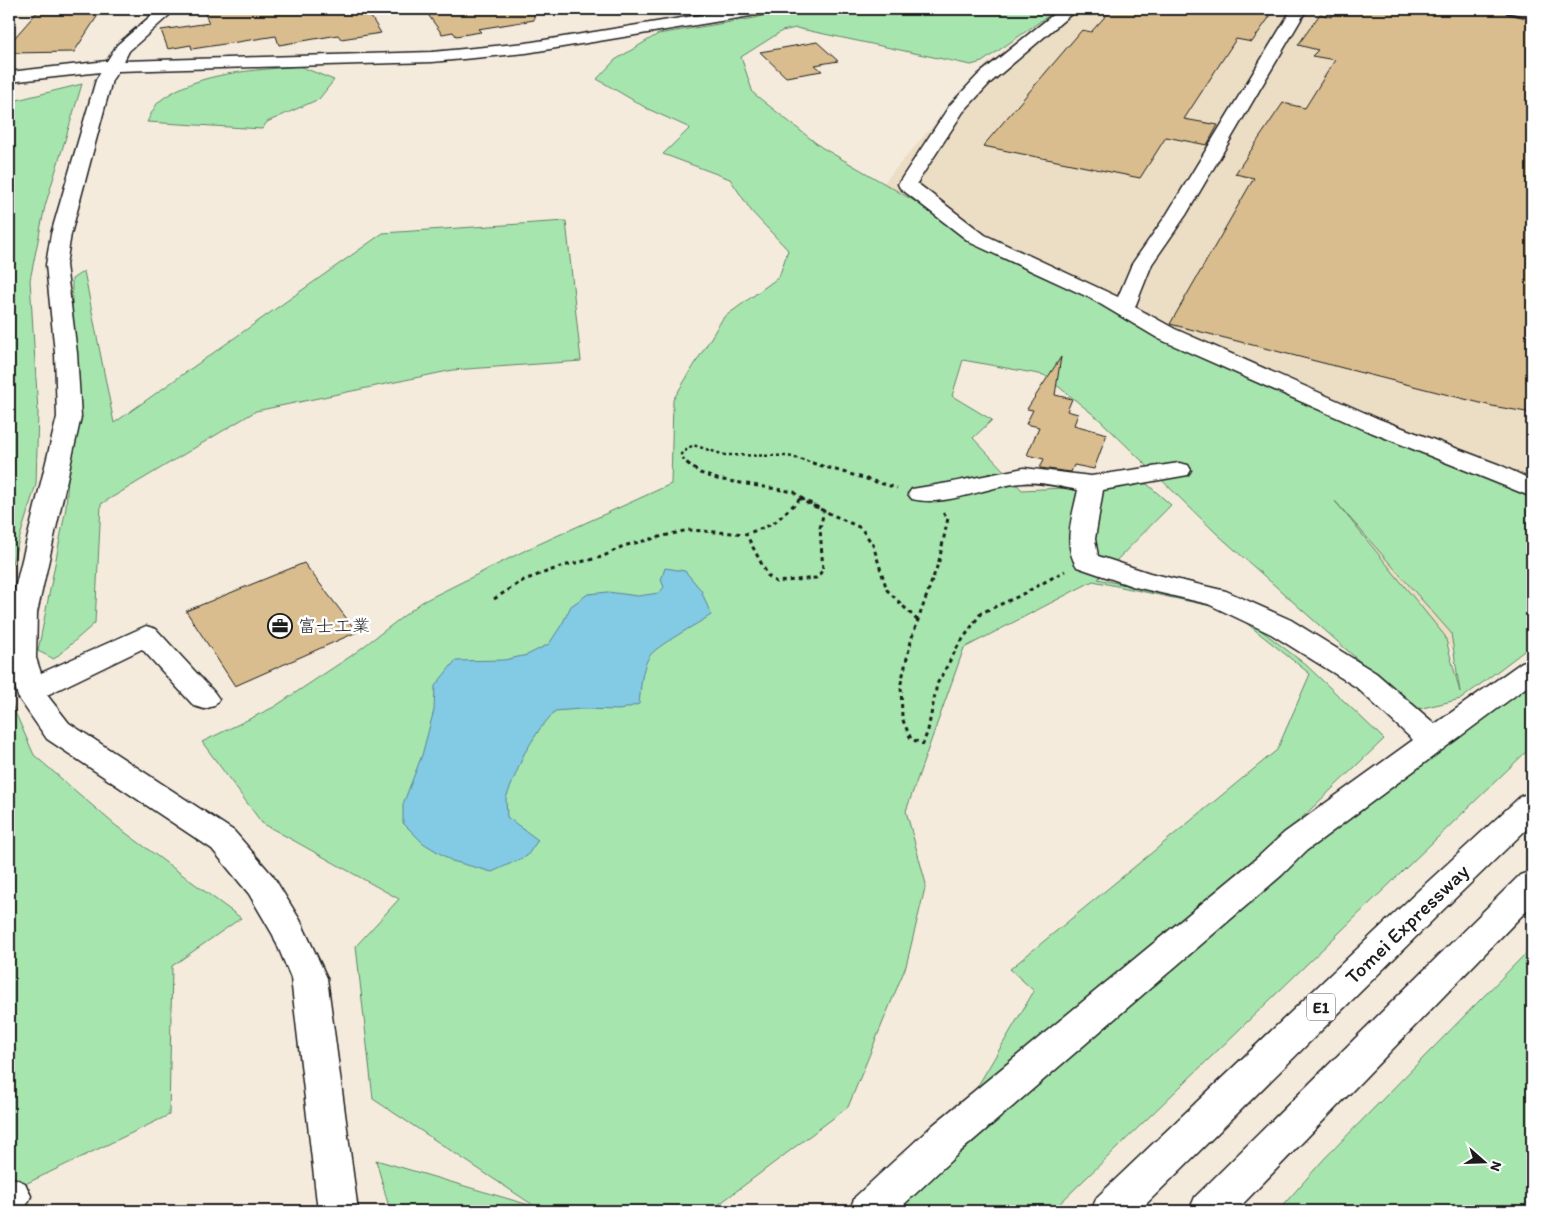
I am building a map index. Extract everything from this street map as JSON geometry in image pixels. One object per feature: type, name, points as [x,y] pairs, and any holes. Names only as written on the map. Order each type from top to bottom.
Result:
[{"type":"main road","points":[[168,9],[123,48],[110,66],[104,80],[60,234],[56,264],[66,353],[69,417],[23,613],[15,659],[33,697],[58,731],[223,840],[266,892],[288,930],[309,978],[338,1211]]},
{"type":"main road","points":[[9,77],[110,66],[432,57],[526,48],[763,9]]},
{"type":"main road","points":[[1069,9],[984,79],[956,109],[906,184],[978,239],[1097,294],[1167,334],[1371,424],[1491,470],[1532,489]]},
{"type":"main road","points":[[1123,309],[1142,264],[1176,215],[1300,9]]},
{"type":"main road","points":[[1512,9],[1532,12]]},
{"type":"main road","points":[[921,494],[948,491],[1024,475],[1091,484],[1179,470]]},
{"type":"main road","points":[[1091,484],[1082,539],[1086,561],[1144,581],[1216,597],[1281,627],[1366,680],[1434,741]]},
{"type":"main road","points":[[30,690],[146,636],[204,699]]},
{"type":"main road","points":[[869,1211],[947,1138],[1263,873],[1296,842],[1532,669]]},
{"type":"main road","name":"Tomei Expressway","points":[[1111,1211],[1432,899],[1532,805]]},
{"type":"main road","points":[[1209,1211],[1532,884]]},
{"type":"path","points":[[918,621],[888,590],[873,545],[862,528],[807,503],[794,492],[717,479],[700,473],[684,461],[682,454],[692,445],[724,454],[788,456],[866,481],[921,494],[948,518],[939,562],[918,621],[912,637],[901,683],[902,718],[911,738],[923,744],[928,730],[937,684],[958,646],[980,613],[1017,597],[1086,561]]},
{"type":"path","points":[[494,599],[524,580],[563,566],[602,557],[623,546],[688,530],[746,534],[773,524],[801,498]]},
{"type":"path","points":[[746,534],[768,576],[776,582],[816,578],[823,570],[820,528],[824,511]]},
{"type":"shaded area","points":[[1060,9],[1532,9],[1532,640],[1480,679],[1184,363],[868,201],[985,65],[1062,10]]},
{"type":"green space","points":[[787,9],[1058,9],[982,62],[971,65],[796,28],[782,31],[741,57],[753,93],[821,147],[996,248],[1167,334],[1532,493],[1532,645],[1461,699],[1414,710],[1216,533],[1100,420],[1044,375],[963,360],[952,396],[992,420],[973,438],[1022,490],[1147,484],[1171,505],[1098,579],[1232,608],[1305,664],[1384,739],[1133,980],[1270,866],[1532,671],[1532,746],[1052,1211],[874,1211],[990,1105],[947,1138],[1034,991],[1010,969],[1277,750],[1310,674],[1230,610],[1093,581],[964,648],[906,811],[926,884],[906,966],[848,1107],[710,1211],[390,1211],[376,1160],[536,1207],[373,1099],[356,946],[399,899],[262,823],[202,742],[274,707],[351,656],[422,602],[528,549],[671,484],[673,400],[723,318],[779,277],[788,250],[752,212],[730,179],[663,154],[690,128],[648,109],[597,79],[615,60],[658,34],[755,18]],"holes":[[[1335,501],[1451,633],[1460,692],[1445,636]]]},
{"type":"green space","points":[[299,66],[334,80],[319,99],[267,122],[262,129],[147,122],[159,102],[176,90],[192,83],[227,74]]},
{"type":"green space","points":[[82,84],[45,206],[30,280],[38,412],[36,484],[9,573],[9,102]]},
{"type":"green space","points":[[566,221],[581,361],[453,370],[256,411],[101,504],[95,623],[54,659],[38,651],[66,508],[71,432],[72,279],[84,271],[114,423],[383,233]]},
{"type":"green space","points":[[9,685],[11,703],[34,755],[115,825],[241,918],[172,966],[169,1115],[19,1187],[10,1211]]},
{"type":"green space","points":[[1532,947],[1532,1211],[1278,1211],[1324,1159]]},
{"type":"water","points":[[665,568],[685,571],[701,590],[711,615],[653,652],[646,662],[639,704],[620,710],[581,709],[555,711],[539,730],[524,754],[506,798],[507,817],[538,840],[527,856],[492,872],[452,861],[423,843],[403,823],[403,804],[422,755],[434,710],[435,686],[455,661],[504,660],[527,655],[549,644],[571,606],[588,594],[608,592],[638,596],[659,593],[664,587],[661,580]]},
{"type":"building","points":[[102,9],[74,52],[9,53],[9,44],[38,11]]},
{"type":"building","points":[[203,9],[366,9],[381,33],[341,39],[338,35],[279,45],[276,36],[192,49],[191,45],[168,49],[161,30],[209,23]]},
{"type":"building","points":[[424,9],[534,9],[534,20],[478,29],[481,32],[456,36],[453,32],[442,34]]},
{"type":"building","points":[[1112,9],[1275,9],[1252,42],[1236,39],[1184,119],[1218,125],[1207,145],[1166,137],[1140,178],[983,146],[1082,30],[1091,32]]},
{"type":"building","points":[[1337,9],[1502,9],[1507,14],[1532,19],[1532,413],[1492,406],[1170,324],[1254,178],[1235,174],[1283,103],[1305,108],[1335,60],[1312,56],[1318,50],[1298,45],[1320,14],[1331,17]]},
{"type":"building","points":[[817,42],[838,61],[815,65],[822,71],[786,77],[760,52]]},
{"type":"building","points":[[1061,357],[1055,395],[1072,399],[1067,411],[1078,414],[1074,425],[1107,434],[1094,469],[1074,465],[1071,472],[1040,468],[1044,459],[1027,455],[1039,427],[1026,424],[1033,410],[1027,409]]},
{"type":"building","points":[[304,563],[357,632],[235,686],[186,611]]},
{"type":"place","name":"富士工業","points":[[280,626]]}]
